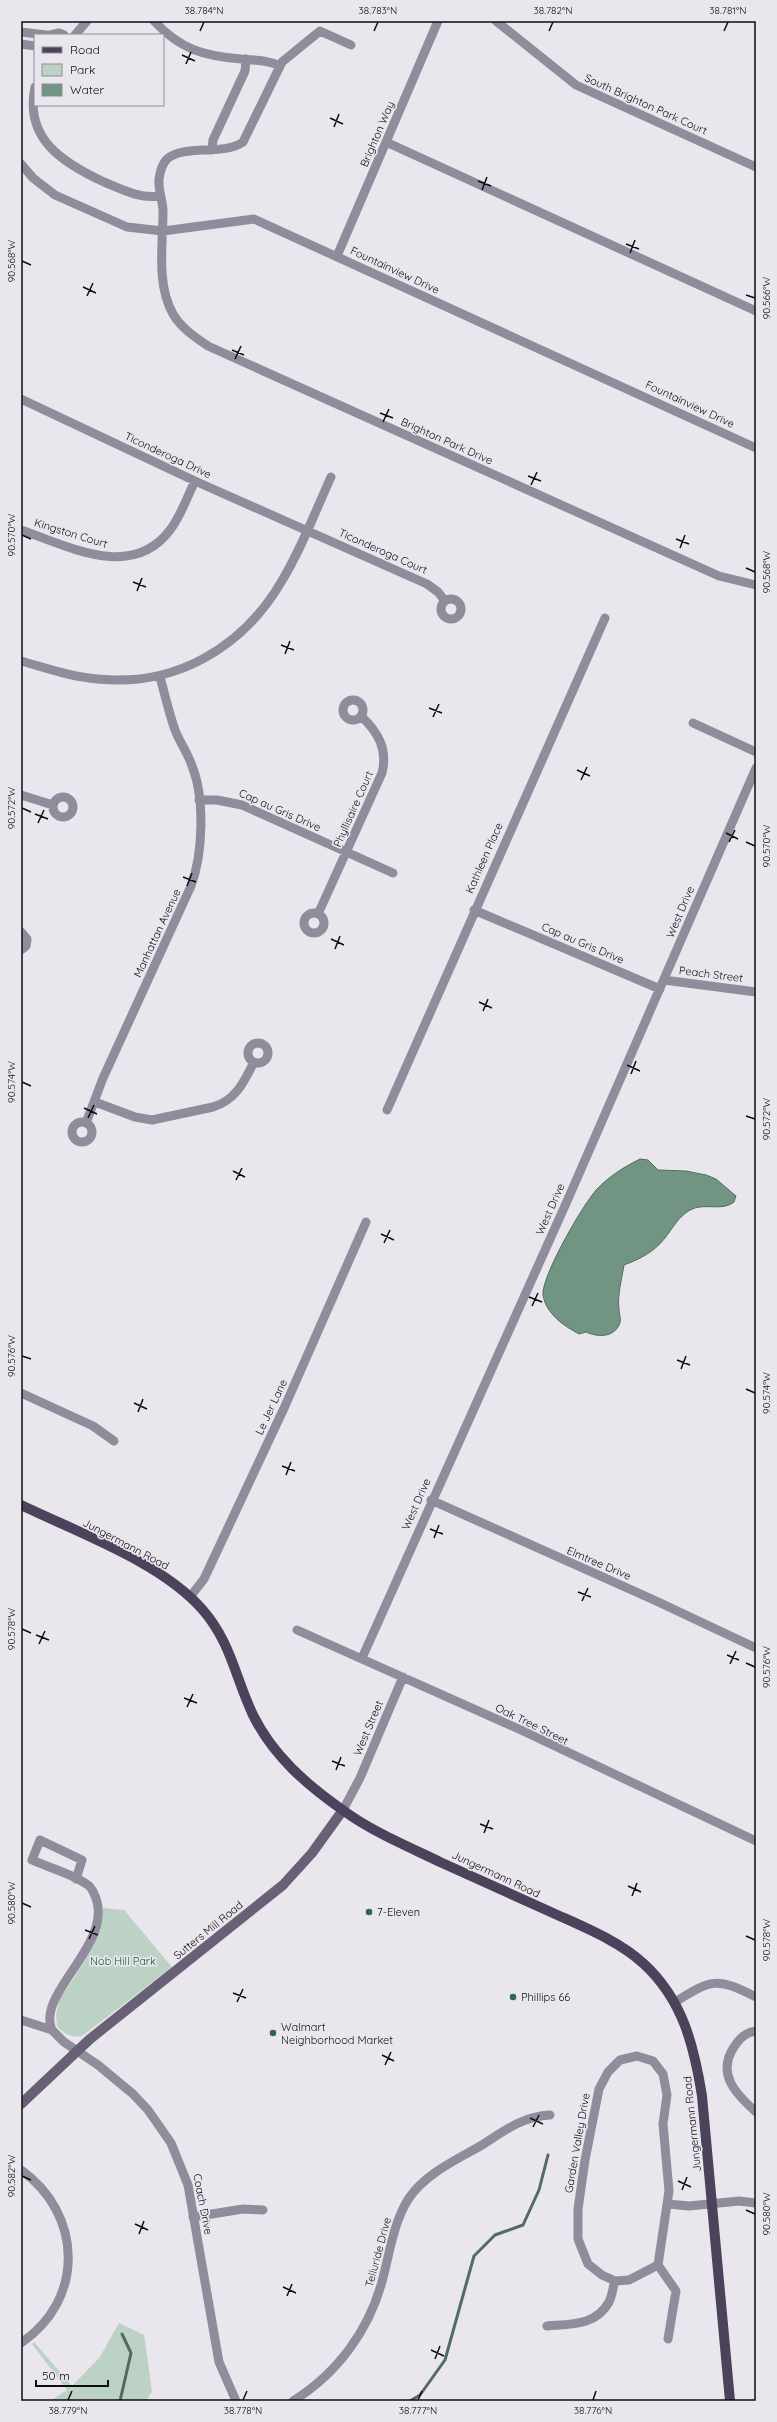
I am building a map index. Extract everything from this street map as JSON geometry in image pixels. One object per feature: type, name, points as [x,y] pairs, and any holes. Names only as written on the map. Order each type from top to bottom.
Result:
[{"type":"main road","name":"Jungermann Road","points":[[21,1505],[142,1564],[190,1597],[216,1628],[231,1655],[252,1714],[267,1740],[286,1764],[343,1810],[384,1835],[610,1940],[645,1964],[675,2002],[685,2023],[696,2057],[702,2096],[730,2401]]},
{"type":"street","points":[[76,34],[87,21]]},
{"type":"street","points":[[154,21],[172,39],[194,51],[246,60],[271,62],[280,66],[320,31],[351,45]]},
{"type":"street","name":"Brighton Way","points":[[336,256],[438,21]]},
{"type":"street","name":"South Brighton Park Court","points":[[496,21],[576,85],[756,167]]},
{"type":"street","points":[[21,32],[38,34]]},
{"type":"street","points":[[21,44],[34,46]]},
{"type":"street","points":[[212,150],[213,140],[245,71],[246,60]]},
{"type":"street","name":"Brighton Park Drive","points":[[280,66],[243,142],[238,146],[176,155],[168,159],[160,173],[160,196],[163,210],[165,294],[173,314],[184,328],[208,346],[719,576],[756,585]]},
{"type":"street","points":[[35,106],[37,123],[48,146],[61,159],[80,171],[132,193],[150,197],[160,196]]},
{"type":"street","points":[[386,142],[756,312]]},
{"type":"street","name":"Fountainview Drive","points":[[21,164],[37,182],[55,195],[121,224],[163,231],[254,219],[756,448]]},
{"type":"street","name":"Ticonderoga Drive","points":[[21,399],[195,481],[307,530]]},
{"type":"street","points":[[21,661],[63,673],[98,680],[160,677],[206,657],[228,643],[249,624],[281,583],[331,477]]},
{"type":"street","name":"Kingston Court","points":[[21,530],[99,556],[132,556],[154,546],[171,530],[195,481]]},
{"type":"street","name":"Ticonderoga Court","points":[[307,530],[427,584],[438,592],[445,601]]},
{"type":"street","name":"Kathleen Place","points":[[387,1110],[474,910],[605,618]]},
{"type":"street","name":"Manhattan Avenue","points":[[86,1123],[103,1078],[197,871],[201,848],[199,800],[193,766],[174,728],[160,677]]},
{"type":"street","name":"Phyllisaire Court","points":[[318,914],[347,853],[385,762],[381,741],[376,731],[361,716]]},
{"type":"street","points":[[693,723],[756,752]]},
{"type":"street","name":"West Drive","points":[[362,1658],[431,1500],[565,1206],[756,768]]},
{"type":"street","points":[[21,795],[53,805]]},
{"type":"street","name":"Cap au Gris Drive","points":[[199,800],[217,800],[242,805],[393,873]]},
{"type":"street","name":"Cap au Gris Drive","points":[[474,910],[662,985]]},
{"type":"street","points":[[21,932],[27,939],[26,946],[21,950]]},
{"type":"street","name":"Peach Street","points":[[662,985],[756,992]]},
{"type":"street","points":[[95,1102],[135,1117],[152,1120],[213,1107],[222,1104],[237,1093],[254,1062]]},
{"type":"street","name":"Le Jer Lane","points":[[190,1597],[204,1579],[285,1406],[366,1222]]},
{"type":"street","points":[[21,1393],[93,1426],[114,1441]]},
{"type":"street","name":"Elmtree Drive","points":[[431,1500],[654,1600],[756,1648]]},
{"type":"street","name":"Oak Tree Street","points":[[297,1630],[362,1658],[756,1841]]},
{"type":"street","name":"West Street","points":[[343,1810],[360,1778],[403,1677]]},
{"type":"street","name":"Sutters Mill Road","points":[[21,2104],[77,2050],[205,1943],[283,1885],[312,1853],[343,1810]]},
{"type":"street","points":[[52,2030],[50,2025],[51,2016],[61,1986],[90,1943],[99,1916],[96,1899],[90,1886],[32,1860],[40,1840],[82,1860],[76,1879]]},
{"type":"street","points":[[675,2002],[705,1984],[717,1982],[756,1997]]},
{"type":"street","points":[[21,2020],[52,2030]]},
{"type":"street","name":"Coach Drive","points":[[52,2030],[64,2042],[77,2050],[133,2094],[160,2126],[184,2171],[194,2217],[220,2362],[236,2401]]},
{"type":"street","points":[[756,2030],[740,2039],[727,2063],[727,2078],[736,2092],[756,2112]]},
{"type":"street","name":"Garden Valley Drive","points":[[615,2281],[602,2275],[585,2260],[578,2239],[578,2209],[585,2160],[599,2089],[608,2072],[620,2060],[637,2056],[653,2061],[663,2074],[667,2095],[663,2124],[668,2204],[658,2265]]},
{"type":"street","name":"Telluride Drive","points":[[292,2401],[333,2369],[363,2328],[378,2295],[400,2216],[418,2187],[523,2120],[535,2116],[550,2115]]},
{"type":"street","points":[[21,2170],[44,2190],[54,2204],[67,2236],[68,2251],[66,2282],[56,2307],[38,2330],[21,2343]]},
{"type":"street","points":[[668,2204],[689,2206],[712,2205],[739,2201],[756,2203]]},
{"type":"street","points":[[194,2217],[243,2209],[263,2210]]},
{"type":"street","points":[[547,2326],[583,2324],[597,2315],[609,2302],[615,2281],[629,2280],[658,2265],[676,2291],[668,2339]]},
{"type":"green space","name":"Nob Hill Park","points":[[103,1908],[124,1910],[172,1967],[82,2036],[71,2036],[57,2026],[56,2015],[59,2001],[93,1945],[98,1933]]},
{"type":"green space","points":[[119,2323],[144,2335],[152,2391],[146,2401],[50,2401],[67,2390],[32,2344],[34,2342],[72,2386],[100,2357]]},
{"type":"water","points":[[640,1159],[648,1160],[658,1170],[686,1171],[706,1175],[716,1179],[736,1196],[734,1202],[724,1206],[701,1207],[690,1210],[679,1219],[665,1238],[656,1247],[641,1258],[624,1265],[619,1298],[619,1325],[609,1334],[595,1335],[586,1332],[579,1334],[556,1319],[552,1314],[543,1295],[544,1286],[564,1240],[583,1208],[598,1188],[623,1168]]},
{"type":"waterway","points":[[410,2401],[420,2395],[445,2360],[474,2256],[495,2235],[523,2225],[539,2190],[548,2155]]},
{"type":"waterway","points":[[120,2401],[131,2353],[122,2334]]},
{"type":"place","name":"7-Eleven","points":[[369,1912]]},
{"type":"place","name":"Phillips 66","points":[[513,1997]]},
{"type":"place","name":"Walmart Neighborhood Market","points":[[273,2033]]}]
